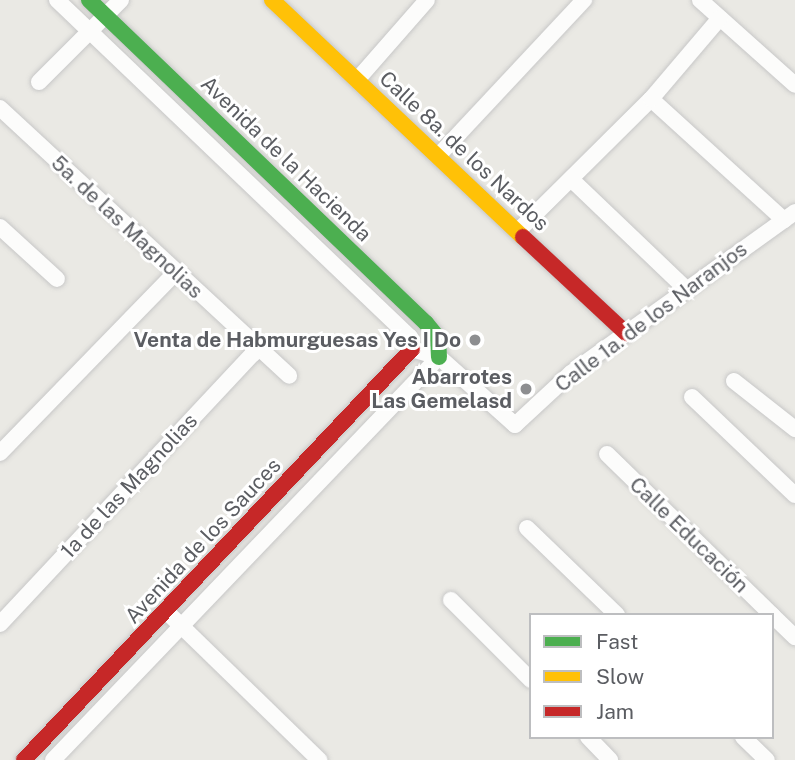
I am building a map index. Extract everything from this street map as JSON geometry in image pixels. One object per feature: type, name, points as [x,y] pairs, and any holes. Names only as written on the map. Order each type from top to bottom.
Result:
[{"type":"street","name":"Avenida de la Hacienda","points":[[57,0],[410,337],[412,349]]},
{"type":"street","name":"Avenida de la Hacienda","points":[[89,0],[426,323],[438,338],[439,357]]},
{"type":"street","points":[[39,82],[91,33],[121,0]]},
{"type":"street","name":"Calle 8a. de los Nardos","points":[[272,0],[626,333]]},
{"type":"street","points":[[357,80],[427,0]]},
{"type":"street","points":[[438,156],[584,0]]},
{"type":"street","points":[[700,0],[795,85]]},
{"type":"street","points":[[518,231],[651,99],[720,18]]},
{"type":"street","points":[[651,99],[789,216]]},
{"type":"street","name":"5a. de las Magnolias","points":[[0,108],[289,376]]},
{"type":"street","points":[[572,180],[687,290]]},
{"type":"street","name":"Calle 1a. de los Naranjos","points":[[412,349],[439,357],[515,425],[571,373],[789,216]]},
{"type":"street","points":[[0,228],[57,279]]},
{"type":"street","points":[[0,453],[176,272]]},
{"type":"street","name":"1a de las Magnolias","points":[[0,624],[253,354],[254,345]]},
{"type":"street","name":"Avenida de los Sauces","points":[[24,760],[412,349]]},
{"type":"street","name":"Avenida de los Sauces","points":[[54,760],[439,357]]},
{"type":"street","points":[[734,381],[795,429]]},
{"type":"street","points":[[692,397],[795,495]]},
{"type":"street","name":"Calle Educación","points":[[607,454],[770,613]]},
{"type":"street","points":[[527,528],[615,613]]},
{"type":"street","points":[[451,600],[529,678]]},
{"type":"street","points":[[166,611],[319,760]]},
{"type":"street","name":"Calle Educación","points":[[774,617],[795,637]]},
{"type":"street","points":[[590,739],[610,760]]},
{"type":"street","points":[[745,739],[767,760]]},
{"type":"traffic: fast","points":[[89,0],[426,323],[438,338],[439,357]]},
{"type":"traffic: slow","points":[[272,0],[523,237]]},
{"type":"traffic: jam","points":[[523,237],[626,333]]},
{"type":"traffic: jam","points":[[24,760],[412,349]]},
{"type":"place","name":"Venta de Habmurguesas Yes I Do","points":[[475,340]]},
{"type":"place","name":"Abarrotes Las Gemelasd","points":[[526,389]]}]
